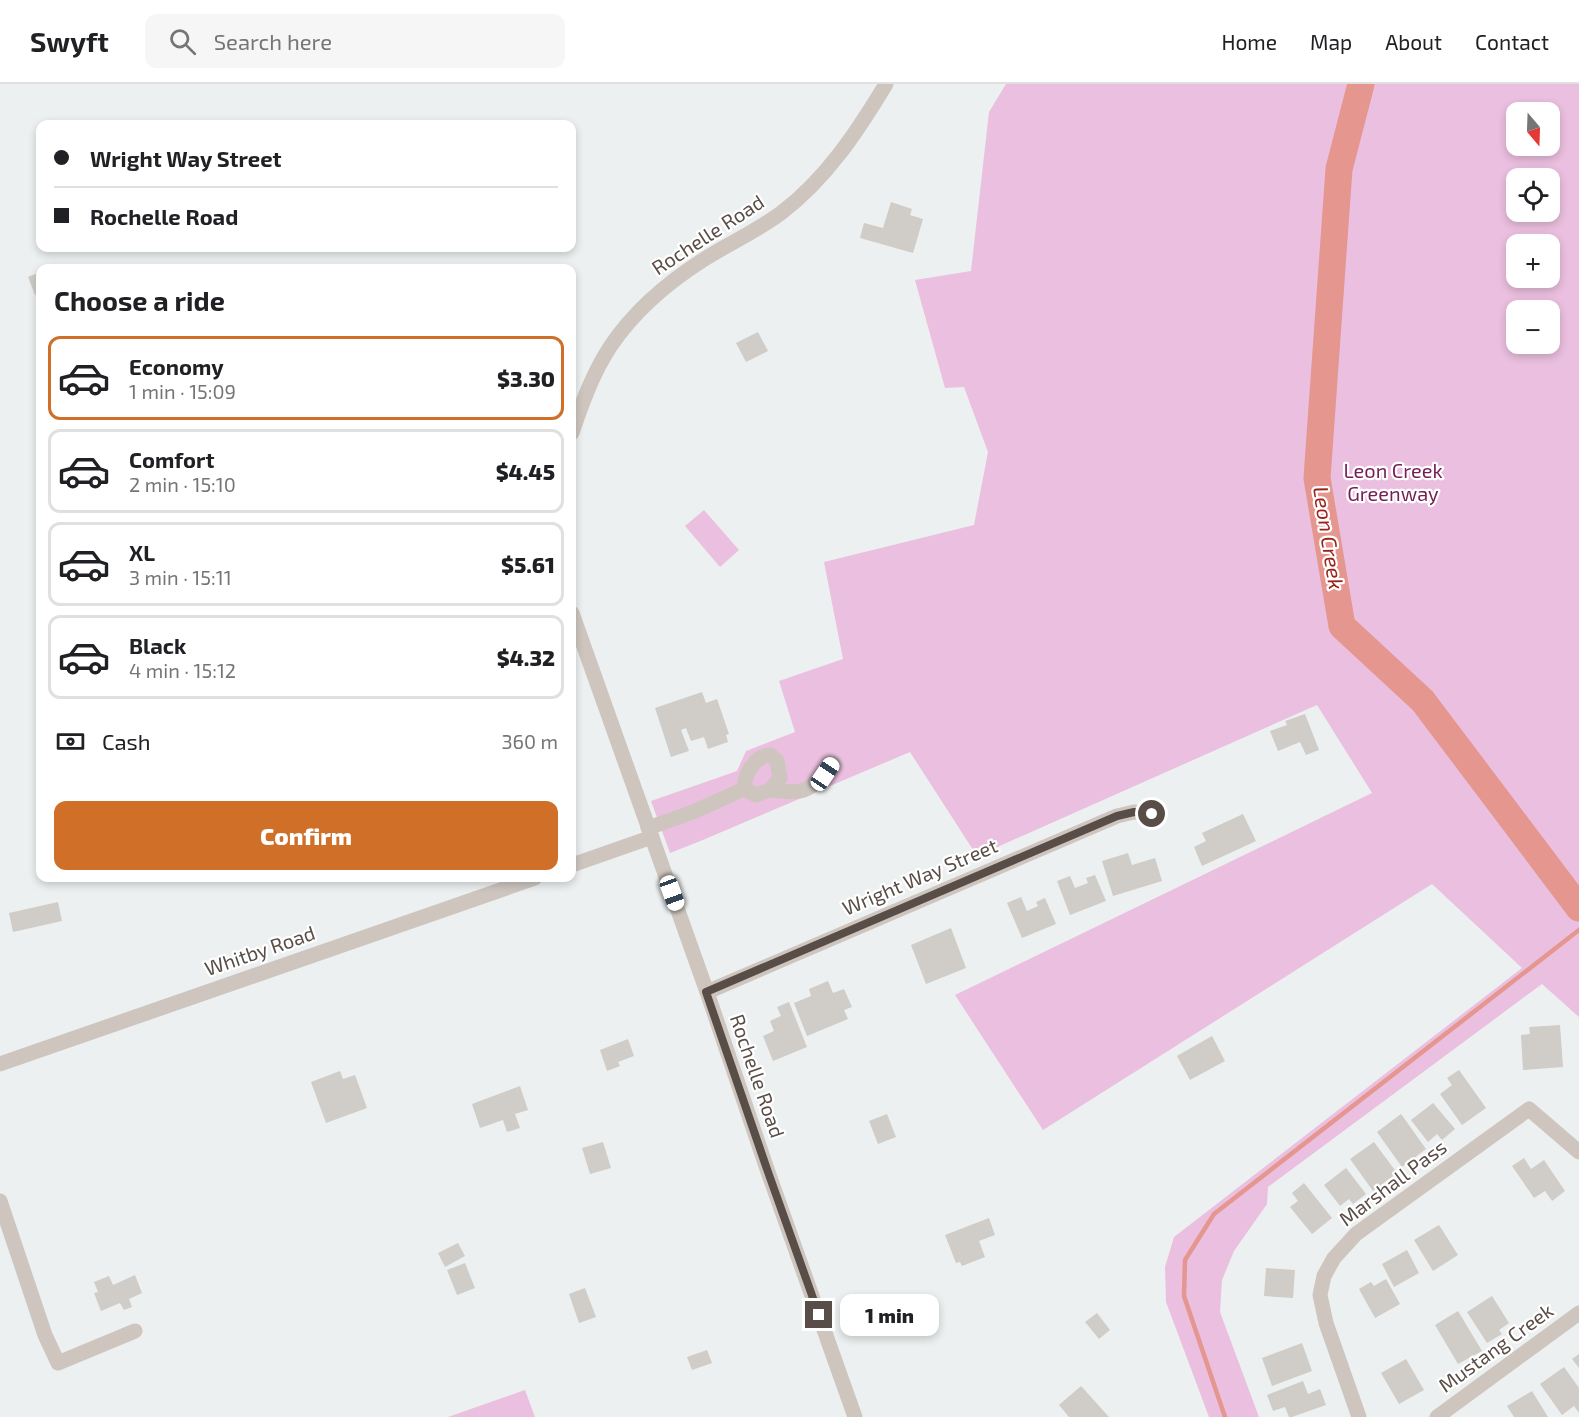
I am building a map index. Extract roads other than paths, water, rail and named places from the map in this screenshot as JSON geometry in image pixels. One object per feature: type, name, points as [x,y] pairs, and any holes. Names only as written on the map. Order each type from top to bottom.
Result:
[{"type":"street","name":"Rochelle Road","points":[[576,420],[592,379],[610,346],[633,318],[652,298],[702,260],[780,214],[808,191],[850,141],[886,84]]},
{"type":"street","name":"Rochelle Road","points":[[576,624],[855,1417]]},
{"type":"street","points":[[744,789],[744,779],[750,767],[762,756],[770,755],[777,761],[780,778],[771,790]]},
{"type":"street","points":[[744,789],[756,795],[771,790],[799,792],[812,786],[833,763]]},
{"type":"street","points":[[576,863],[650,833],[744,789]]},
{"type":"street","name":"Wright Way Street","points":[[706,992],[1117,816],[1134,812],[1152,814]]},
{"type":"street","name":"Whitby Road","points":[[0,1064],[523,882]]},
{"type":"street","name":"Marshall Pass","points":[[1359,1417],[1326,1323],[1320,1295],[1324,1276],[1334,1258],[1356,1234],[1529,1109],[1579,1152]]},
{"type":"street","points":[[0,1201],[45,1335],[58,1364],[135,1331]]},
{"type":"street","name":"Mustang Creek","points":[[1437,1417],[1579,1313]]},
{"type":"waterway","name":"Leon Creek","points":[[1361,84],[1339,169],[1317,478],[1342,626],[1423,701],[1579,908]]},
{"type":"waterway","points":[[1225,1417],[1184,1296],[1185,1260],[1214,1214],[1579,930]]},
{"type":"park label","name":"Leon Creek Greenway","points":[[1393,482]]}]
